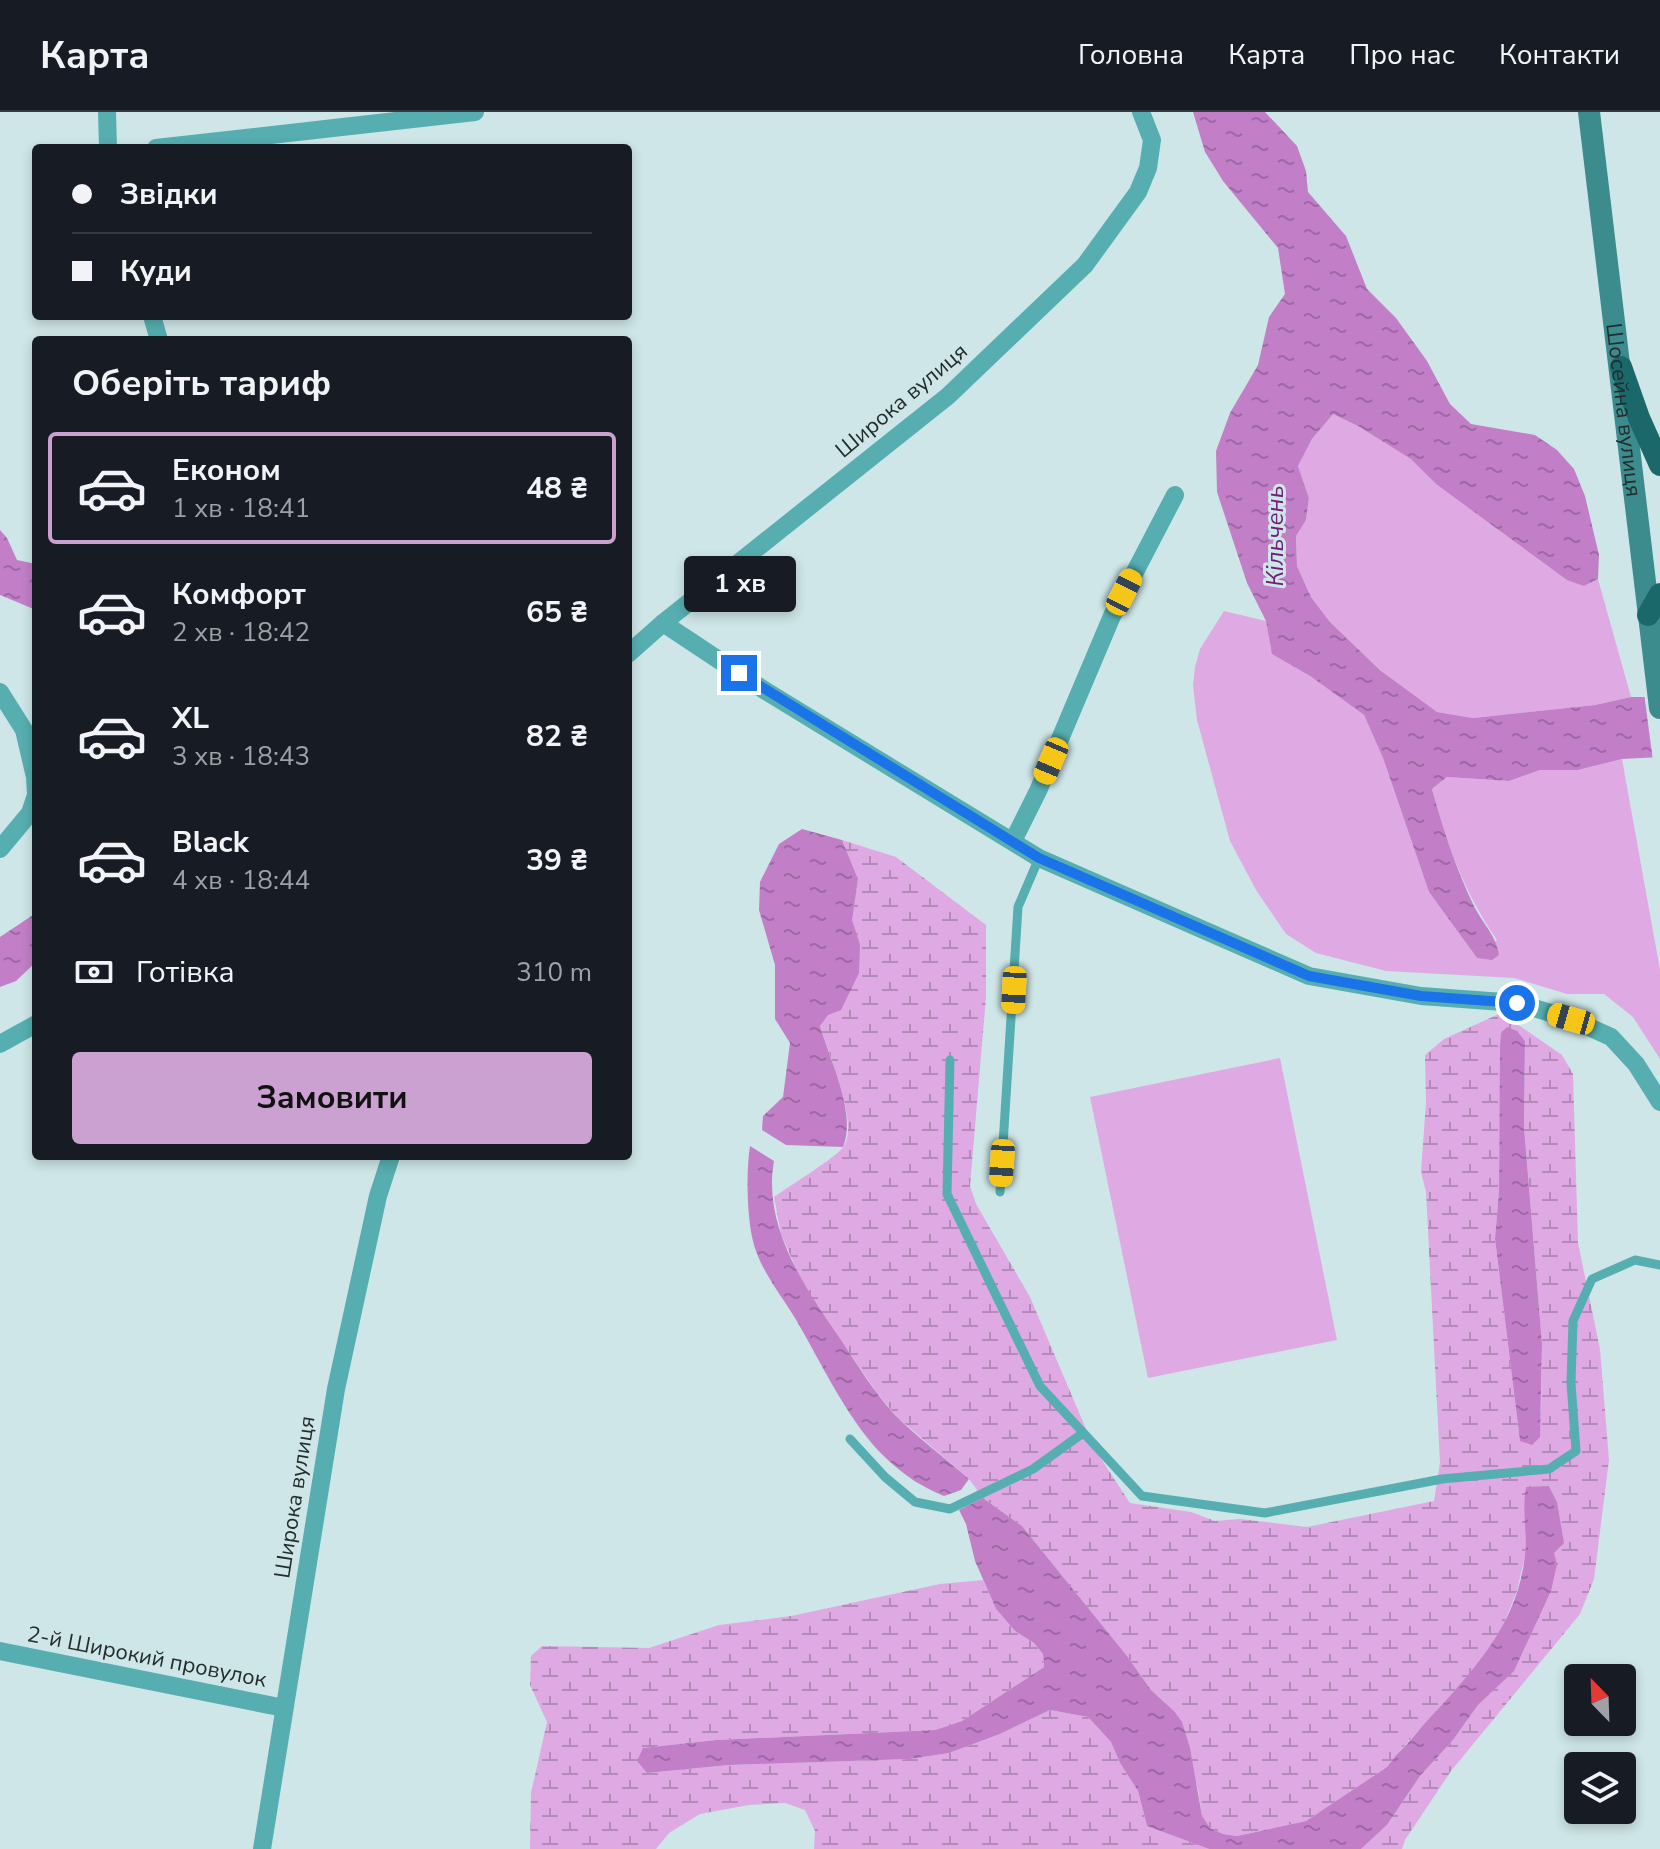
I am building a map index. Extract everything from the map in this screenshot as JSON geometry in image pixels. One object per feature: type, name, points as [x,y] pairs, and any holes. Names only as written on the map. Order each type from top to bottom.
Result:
[{"type":"highway","points":[[1621,367],[1660,465]]},
{"type":"highway","points":[[1648,615],[1660,594]]},
{"type":"main road","name":"Шосейна вулиця","points":[[1589,112],[1660,708]]},
{"type":"street","points":[[107,112],[108,144]]},
{"type":"street","points":[[191,144],[475,112]]},
{"type":"street","name":"Широка вулиця","points":[[632,650],[948,396],[1085,265],[1138,192],[1148,168],[1152,140],[1141,112]]},
{"type":"street","points":[[1013,841],[1038,791],[1112,616],[1175,495]]},
{"type":"street","points":[[663,623],[764,690],[1039,858],[1309,976],[1421,996],[1517,1003],[1571,1019],[1611,1037],[1636,1064],[1660,1102]]},
{"type":"street","points":[[0,692],[24,730],[32,764]]},
{"type":"street","points":[[0,849],[32,807]]},
{"type":"street","points":[[0,1044],[32,1026]]},
{"type":"street","name":"Широка вулиця","points":[[262,1849],[336,1389],[378,1196],[390,1160]]},
{"type":"street","name":"2-й Широкий провулок","points":[[0,1651],[284,1708]]},
{"type":"lane","points":[[1000,1192],[1018,907],[1039,858]]},
{"type":"lane","points":[[950,1060],[947,1194],[1040,1386],[1142,1496],[1265,1513],[1442,1479],[1549,1469],[1576,1451],[1571,1383],[1573,1321],[1592,1279],[1635,1260],[1660,1265]]},
{"type":"lane","points":[[850,1439],[885,1477],[915,1502],[950,1509],[1033,1469],[1083,1433]]},
{"type":"green space","points":[[1333,413],[1412,459],[1436,484],[1584,586],[1598,579],[1631,697],[1595,705],[1473,718],[1437,712],[1381,671],[1330,622],[1311,597],[1297,566],[1296,535],[1306,520],[1309,498],[1298,466],[1312,439]]},
{"type":"green space","points":[[1224,611],[1266,621],[1273,654],[1364,715],[1383,758],[1429,892],[1477,958],[1497,940],[1475,905],[1458,868],[1432,789],[1447,777],[1509,781],[1540,770],[1578,770],[1622,759],[1660,970],[1660,1059],[1633,1017],[1604,994],[1567,994],[1514,978],[1386,971],[1316,953],[1286,934],[1256,890],[1230,841],[1197,720],[1193,685],[1195,667],[1200,649]]},
{"type":"green space","points":[[842,840],[896,857],[986,925],[986,997],[970,1186],[976,1204],[1030,1297],[1094,1448],[1130,1503],[1191,1512],[1215,1521],[1240,1519],[1307,1527],[1434,1501],[1440,1463],[1426,1192],[1421,1172],[1426,1102],[1425,1055],[1444,1039],[1501,1013],[1562,1055],[1573,1074],[1578,1243],[1600,1349],[1609,1460],[1594,1579],[1580,1614],[1451,1771],[1402,1849],[1361,1849],[1387,1825],[1420,1776],[1453,1740],[1478,1705],[1514,1670],[1551,1591],[1557,1502],[1549,1486],[1525,1530],[1525,1556],[1517,1591],[1502,1628],[1477,1666],[1387,1767],[1306,1821],[1237,1836],[1210,1828],[1202,1817],[1198,1789],[1174,1711],[1151,1690],[1022,1526],[983,1498],[969,1479],[897,1417],[877,1393],[805,1289],[781,1234],[774,1197],[840,1151],[848,1135],[845,1105],[820,1026],[860,944],[851,920],[858,879]],"holes":[[[1501,1034],[1525,1041],[1524,1127],[1542,1344],[1541,1412],[1520,1441],[1495,1239],[1499,1190]]]},
{"type":"green space","points":[[1280,1058],[1337,1340],[1148,1378],[1090,1097]]},
{"type":"green space","points":[[983,1580],[996,1609],[1015,1631],[1034,1643],[1043,1654],[1044,1667],[962,1721],[935,1730],[716,1740],[644,1748],[638,1761],[647,1773],[729,1765],[910,1759],[949,1753],[1000,1734],[1050,1710],[1088,1717],[1111,1742],[1138,1791],[1147,1826],[1209,1849],[814,1849],[815,1831],[805,1810],[785,1803],[749,1805],[700,1814],[669,1833],[656,1849],[530,1849],[531,1793],[547,1722],[530,1685],[531,1656],[542,1646],[649,1648],[719,1625],[791,1616],[940,1584]]},
{"type":"water","name":"Кільчень","points":[[1193,112],[1265,112],[1297,146],[1306,171],[1308,192],[1346,236],[1367,289],[1396,318],[1427,361],[1450,404],[1471,424],[1535,435],[1557,450],[1574,469],[1585,496],[1599,555],[1598,579],[1584,586],[1567,580],[1436,484],[1411,459],[1333,414],[1312,439],[1298,466],[1309,498],[1306,520],[1296,536],[1297,566],[1311,597],[1330,622],[1381,671],[1437,712],[1473,718],[1595,705],[1631,697],[1660,697],[1660,757],[1622,759],[1578,770],[1540,770],[1509,781],[1447,777],[1432,789],[1461,878],[1497,948],[1499,955],[1492,960],[1477,958],[1429,892],[1383,758],[1364,715],[1310,676],[1272,654],[1266,621],[1247,583],[1217,492],[1216,451],[1230,413],[1258,365],[1269,317],[1285,294],[1278,248],[1223,181],[1205,152]]},
{"type":"water","points":[[0,530],[17,560],[32,563],[32,608],[0,595]]},
{"type":"water","points":[[802,829],[842,840],[858,879],[852,920],[860,944],[859,973],[841,1010],[828,1015],[820,1026],[845,1103],[847,1119],[843,1147],[786,1145],[762,1130],[763,1116],[783,1097],[790,1043],[775,1019],[775,965],[759,910],[760,882],[779,844]]},
{"type":"water","points":[[32,916],[32,966],[16,981],[0,987],[0,937]]},
{"type":"water","points":[[1507,1027],[1517,1031],[1525,1041],[1524,1127],[1542,1344],[1540,1437],[1532,1445],[1520,1441],[1495,1239],[1499,1190],[1500,1046],[1501,1033]]},
{"type":"water","points":[[750,1146],[774,1161],[774,1210],[790,1256],[814,1300],[887,1406],[969,1479],[961,1490],[944,1496],[901,1471],[874,1446],[837,1393],[764,1269],[755,1248],[748,1204]]},
{"type":"water","points":[[1549,1486],[1557,1502],[1564,1543],[1554,1553],[1557,1564],[1551,1591],[1514,1671],[1478,1705],[1453,1740],[1420,1776],[1387,1825],[1361,1849],[1209,1849],[1147,1826],[1138,1791],[1111,1742],[1088,1717],[1050,1710],[1000,1734],[949,1753],[910,1759],[729,1765],[647,1773],[637,1761],[643,1748],[716,1740],[935,1730],[962,1721],[1044,1667],[1043,1654],[1034,1643],[1015,1631],[996,1609],[975,1561],[966,1524],[959,1510],[983,1498],[1022,1526],[1151,1690],[1182,1722],[1190,1748],[1202,1816],[1210,1828],[1237,1836],[1306,1821],[1387,1767],[1490,1646],[1513,1604],[1521,1580],[1525,1555],[1526,1487]]},
{"type":"pier","points":[[1644,693],[1660,693],[1660,761],[1653,761]]},
{"type":"route","points":[[739,673],[1039,858],[1309,976],[1421,996],[1517,1003]]}]
